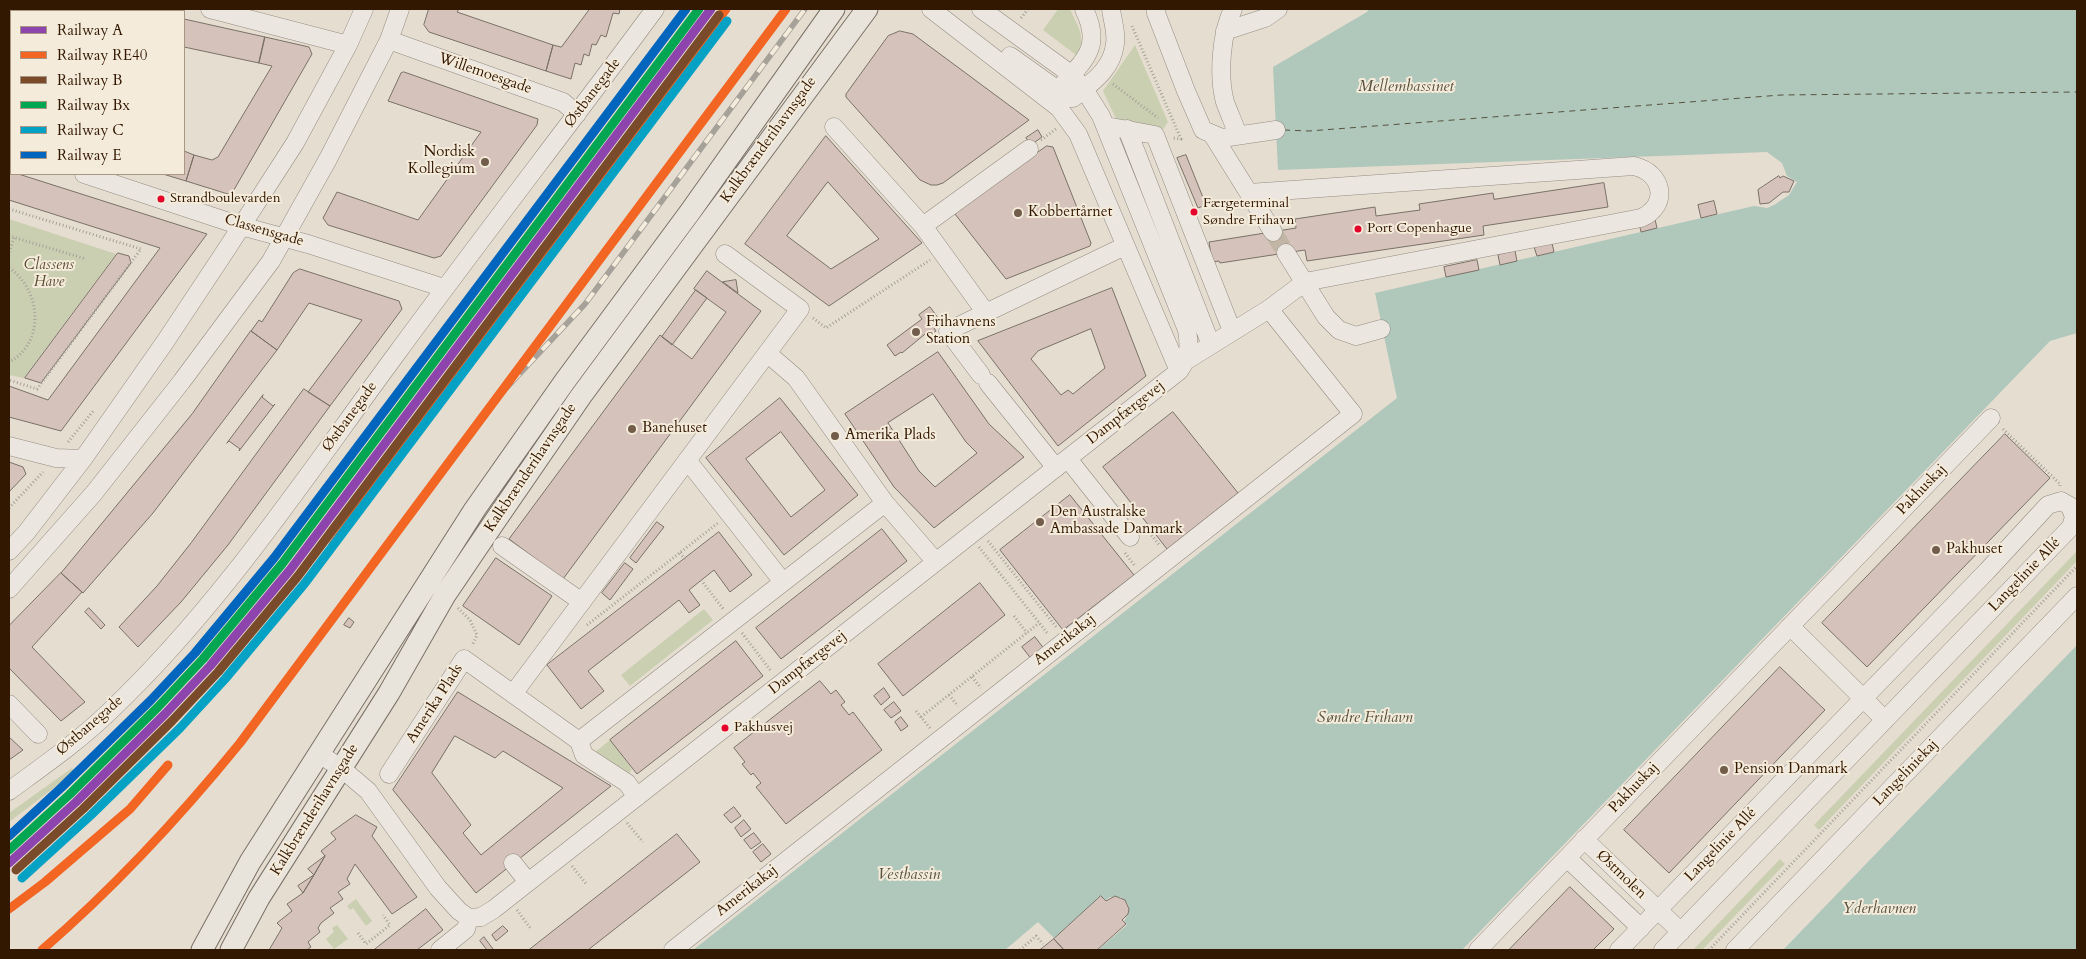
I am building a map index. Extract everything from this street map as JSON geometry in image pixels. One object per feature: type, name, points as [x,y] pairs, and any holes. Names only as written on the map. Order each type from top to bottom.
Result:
[{"type":"main road","name":"Kalkbrænderihavnsgade","points":[[202,950],[250,862],[475,509],[565,380],[690,212],[834,9]]},
{"type":"main road","name":"Kalkbrænderihavnsgade","points":[[231,950],[259,898],[389,693],[445,595],[581,396],[867,9]]},
{"type":"street","points":[[210,9],[348,45]]},
{"type":"street","points":[[9,551],[26,533],[71,475],[165,342],[241,226],[294,143],[348,45],[364,9]]},
{"type":"street","points":[[9,589],[94,493],[176,389],[270,261],[285,237],[389,40],[400,9]]},
{"type":"street","name":"Østbanegade","points":[[9,790],[108,714],[151,671],[219,594],[444,288],[655,9]]},
{"type":"street","name":"Dampfærgevej","points":[[931,9],[968,38],[994,46],[1054,95],[1073,98],[1084,89]]},
{"type":"street","points":[[981,9],[1072,75],[1084,89],[1106,126],[1187,330],[1190,345],[1183,366]]},
{"type":"street","points":[[1054,95],[1090,51],[1093,41],[1084,9]]},
{"type":"street","points":[[1084,89],[1106,68],[1116,42],[1110,9]]},
{"type":"street","points":[[1156,9],[1170,54],[1203,130],[1222,138],[1276,130]]},
{"type":"street","points":[[1233,9],[1225,31],[1221,62],[1225,100],[1238,135]]},
{"type":"street","points":[[1225,31],[1265,18],[1278,9]]},
{"type":"street","name":"Willemoesgade","points":[[389,40],[563,102],[577,114]]},
{"type":"street","name":"Dampfærgevej","points":[[469,918],[481,917],[508,898],[1183,366],[1125,246],[1078,134],[1059,108],[1054,95]]},
{"type":"street","points":[[1106,126],[1127,129],[1163,128],[1232,332]]},
{"type":"street","points":[[834,127],[923,226],[986,314]]},
{"type":"street","points":[[1127,129],[1211,345]]},
{"type":"street","points":[[1212,134],[1273,232]]},
{"type":"street","points":[[923,226],[1029,148]]},
{"type":"street","points":[[1183,366],[1305,282],[1641,218],[1653,210],[1658,202],[1658,185],[1649,172],[1634,166],[1249,193]]},
{"type":"street","name":"Classensgade","points":[[87,175],[241,226],[285,237],[444,288]]},
{"type":"street","points":[[1125,246],[948,332],[984,379],[1130,537]]},
{"type":"street","points":[[1286,253],[1326,316],[1339,330],[1356,336],[1381,329]]},
{"type":"street","points":[[513,694],[800,309],[725,254]]},
{"type":"street","name":"Amerikakaj","points":[[673,950],[1353,414],[1269,308]]},
{"type":"street","points":[[767,352],[796,378],[885,503],[936,562]]},
{"type":"street","name":"Pakhuskaj","points":[[1478,950],[1991,418]]},
{"type":"street","points":[[9,446],[56,458],[83,458]]},
{"type":"street","points":[[56,458],[71,475]]},
{"type":"street","points":[[687,460],[783,582]]},
{"type":"street","name":"Langelinie Allé","points":[[1619,950],[1987,571],[2048,505],[2068,502],[2074,517],[2071,527],[1663,950]]},
{"type":"street","points":[[578,741],[885,503]]},
{"type":"street","points":[[502,546],[582,602]]},
{"type":"street","name":"Langeliniekaj","points":[[1735,950],[2077,596]]},
{"type":"street","points":[[1790,626],[1886,720]]},
{"type":"street","name":"Amerika Plads","points":[[389,774],[464,659],[578,741],[584,755],[627,783],[637,797]]},
{"type":"street","points":[[9,704],[38,734]]},
{"type":"street","points":[[319,754],[341,768],[368,791],[438,888],[459,911],[469,918],[466,929],[440,950]]},
{"type":"street","name":"Østmolen","points":[[1584,840],[1658,910]]},
{"type":"street","name":"Østmolen","points":[[1567,858],[1640,928]]},
{"type":"street","points":[[513,863],[528,882]]},
{"type":"street","points":[[1658,910],[1681,932]]},
{"type":"path","points":[[1100,75],[1163,128],[1181,139],[1132,26]]},
{"type":"path","points":[[1163,128],[1178,134]]},
{"type":"path","points":[[9,209],[141,249],[37,389],[9,380]]},
{"type":"path","points":[[9,236],[86,259]]},
{"type":"path","points":[[9,252],[14,238]]},
{"type":"path","points":[[826,328],[943,252]]},
{"type":"path","points":[[9,268],[24,281],[32,295],[35,311],[32,336],[24,349],[9,362]]},
{"type":"path","points":[[9,508],[56,458],[99,405]]},
{"type":"path","points":[[1991,418],[2060,484],[2068,502]]},
{"type":"path","points":[[581,629],[730,514]]},
{"type":"path","points":[[974,532],[1058,647]]},
{"type":"path","points":[[974,532],[1052,622]]},
{"type":"path","points":[[680,553],[685,559]]},
{"type":"path","points":[[1708,950],[2077,566]]},
{"type":"path","points":[[445,595],[470,620],[477,635],[464,659]]},
{"type":"path","points":[[1014,616],[1027,633]]},
{"type":"path","points":[[921,717],[1039,623]]},
{"type":"path","points":[[972,677],[980,687]]},
{"type":"path","points":[[949,695],[960,708]]},
{"type":"path","points":[[916,711],[932,731]]},
{"type":"path","points":[[618,811],[642,842]]},
{"type":"path","points":[[563,855],[587,885]]},
{"type":"path","points":[[508,898],[531,929]]},
{"type":"path","points":[[358,934],[366,944],[390,925],[382,915]]},
{"type":"path","points":[[1020,950],[1036,936],[1043,944]]},
{"type":"green space","points":[[1058,9],[1070,9],[1080,32],[1081,43],[1076,55],[1043,30]]},
{"type":"green space","points":[[1135,45],[1168,122],[1161,132],[1117,121],[1103,91]]},
{"type":"green space","name":"Classens Have","points":[[9,219],[116,254],[24,378],[9,375]]},
{"type":"green space","points":[[2077,551],[2077,561],[1819,830],[1814,825]]},
{"type":"green space","points":[[704,609],[713,620],[630,686],[621,675]]},
{"type":"green space","points":[[610,740],[632,769],[629,774],[594,753]]},
{"type":"green space","points":[[72,768],[75,772],[9,822],[9,813]]},
{"type":"green space","points":[[1780,859],[1785,864],[1702,950],[1693,950]]},
{"type":"green space","points":[[356,899],[372,921],[366,926],[353,908],[350,910],[347,906]]},
{"type":"green space","points":[[337,925],[348,939],[334,949],[326,939],[334,932],[332,928]]},
{"type":"water","name":"Søndre Frihavn","points":[[1369,9],[2077,9],[2077,333],[2050,341],[1462,950],[1098,950],[1127,925],[1124,921],[1129,912],[1128,904],[1121,897],[1110,897],[1106,900],[1101,896],[1054,938],[1038,922],[1005,950],[693,950],[1397,398],[1375,293],[1754,206],[1767,208],[1789,195],[1797,182],[1787,176],[1782,163],[1767,152],[1278,170],[1273,67],[1367,12]]},
{"type":"water","name":"Yderhavnen","points":[[2077,645],[2077,950],[1783,950]]},
{"type":"building","points":[[33,9],[66,9],[66,10]]},
{"type":"building","points":[[92,9],[128,9],[128,10]]},
{"type":"building","points":[[429,9],[459,9],[457,12],[553,45],[546,71],[429,32],[424,25]]},
{"type":"building","points":[[590,9],[620,9],[619,14],[613,13],[606,37],[601,35],[596,45],[592,44],[589,56],[584,54],[581,65],[575,63],[571,79],[546,71],[553,45],[561,47]]},
{"type":"building","points":[[185,19],[265,37],[259,63],[185,47]]},
{"type":"building","points":[[900,31],[913,34],[1029,120],[943,183],[937,185],[931,185],[920,180],[846,97],[846,94],[888,36]]},
{"type":"building","points":[[265,37],[309,47],[312,54],[231,195],[186,181],[194,155],[212,160],[218,157],[272,66],[259,63]]},
{"type":"building","name":"Nordisk Kollegium","points":[[404,72],[538,119],[537,125],[441,256],[434,258],[328,225],[323,218],[337,192],[418,220],[481,132],[388,101],[401,73]]},
{"type":"building","points":[[10,82],[10,126],[9,125]]},
{"type":"building","points":[[1038,130],[1042,137],[1031,145],[1026,138]]},
{"type":"building","points":[[826,136],[922,243],[829,306],[745,244]],"holes":[[[828,182],[879,239],[831,269],[787,236]]]},
{"type":"building","name":"Kobbertårnet","points":[[1047,146],[1053,147],[1091,243],[1090,246],[1006,279],[955,214],[957,209]]},
{"type":"building","points":[[185,151],[194,155],[186,181],[166,175],[185,175]]},
{"type":"building","points":[[1186,155],[1206,205],[1198,208],[1177,158]]},
{"type":"building","points":[[9,171],[10,175],[22,175],[207,234],[61,431],[9,417],[9,386],[48,400],[160,248],[9,200]]},
{"type":"building","points":[[1779,176],[1780,178],[1783,176],[1794,181],[1789,192],[1783,192],[1769,203],[1760,204],[1758,190]]},
{"type":"building","points":[[1604,183],[1608,207],[1483,226],[1484,235],[1307,261],[1305,250],[1220,263],[1219,261],[1212,262],[1209,242],[1296,228],[1295,219],[1375,207],[1376,216],[1420,210],[1419,204],[1493,193],[1494,199]]},
{"type":"building","points":[[1714,201],[1717,214],[1701,218],[1698,205]]},
{"type":"building","points":[[1654,215],[1657,228],[1641,232],[1638,219]]},
{"type":"building","points":[[1552,243],[1554,252],[1537,256],[1534,247]]},
{"type":"building","points":[[1515,251],[1517,261],[1500,265],[1498,255]]},
{"type":"building","points":[[118,253],[129,256],[131,263],[41,383],[25,378]]},
{"type":"building","points":[[1477,260],[1479,270],[1446,277],[1444,267]]},
{"type":"building","points":[[300,269],[399,301],[402,309],[330,406],[308,392],[362,320],[309,303],[277,350],[251,331],[259,320],[262,322],[293,273]]},
{"type":"building","name":"Banehuset","points":[[707,271],[761,311],[563,579],[509,539],[660,335],[692,359],[726,312],[694,289]]},
{"type":"building","points":[[736,280],[738,293],[723,282]]},
{"type":"building","points":[[1112,288],[1146,376],[1058,446],[978,341]],"holes":[[[1091,329],[1105,368],[1073,394],[1068,390],[1061,395],[1031,359],[1038,351]]]},
{"type":"building","points":[[696,290],[707,298],[672,345],[662,337]]},
{"type":"building","name":"Frihavnens Station","points":[[930,307],[941,322],[934,328],[936,331],[932,334],[930,330],[902,353],[895,356],[887,345],[922,319],[919,315]]},
{"type":"building","points":[[251,331],[277,350],[153,513],[83,593],[61,573],[192,414]]},
{"type":"building","points":[[938,352],[989,424],[1024,457],[934,528],[894,487],[845,414]],"holes":[[[933,394],[966,442],[977,453],[935,487],[919,471],[888,423]]]},
{"type":"building","points":[[304,389],[330,406],[228,545],[181,602],[138,647],[119,627],[157,586],[191,543]]},
{"type":"building","points":[[263,395],[262,397],[273,406],[275,404],[239,451],[240,449],[229,441],[227,443]]},
{"type":"building","points":[[780,398],[858,495],[784,555],[706,458]],"holes":[[[781,432],[825,490],[791,517],[746,459]]]},
{"type":"building","points":[[1173,412],[1238,493],[1167,549],[1103,467]]},
{"type":"building","name":"Pakhuset","points":[[2005,434],[2050,478],[1867,667],[1822,623]]},
{"type":"building","points":[[9,462],[23,467],[26,474],[9,492]]},
{"type":"building","points":[[1070,495],[1134,575],[1063,630],[1000,550]]},
{"type":"building","points":[[657,522],[664,527],[636,563],[630,558]]},
{"type":"building","points":[[882,529],[907,561],[781,659],[756,628]]},
{"type":"building","points":[[719,532],[752,575],[730,592],[714,570],[689,590],[700,605],[689,613],[679,600],[588,671],[604,691],[581,709],[547,665]]},
{"type":"building","points":[[496,558],[552,596],[519,645],[463,606]]},
{"type":"building","points":[[625,563],[633,569],[610,600],[602,593]]},
{"type":"building","points":[[61,573],[82,592],[32,647],[85,702],[61,721],[9,668],[9,626]]},
{"type":"building","points":[[980,583],[1005,615],[903,696],[878,664]]},
{"type":"building","points":[[89,608],[105,625],[101,629],[85,612]]},
{"type":"building","points":[[349,618],[354,622],[350,628],[344,625]]},
{"type":"building","points":[[1035,637],[1045,650],[1032,660],[1022,647]]},
{"type":"building","points":[[736,641],[763,676],[637,774],[610,740]]},
{"type":"building","name":"Pension Danmark","points":[[1780,667],[1825,710],[1669,873],[1624,830]]},
{"type":"building","points":[[820,681],[831,694],[836,690],[845,702],[841,705],[849,715],[853,712],[882,750],[786,824],[756,787],[761,783],[742,764],[745,762],[734,748]]},
{"type":"building","points":[[884,688],[890,697],[881,705],[874,696]]},
{"type":"building","points":[[458,692],[611,786],[476,893],[393,790]],"holes":[[[455,736],[495,758],[503,751],[563,788],[481,855],[463,833],[471,825],[432,773]]]},
{"type":"building","points":[[894,702],[901,711],[891,718],[884,710]]},
{"type":"building","points":[[901,717],[908,726],[901,731],[895,722]]},
{"type":"building","points":[[9,737],[23,750],[9,760]]},
{"type":"building","points":[[734,807],[741,816],[731,823],[724,815]]},
{"type":"building","points":[[356,815],[377,827],[372,836],[417,897],[392,914],[355,864],[347,879],[350,884],[338,892],[343,899],[330,908],[334,913],[321,923],[318,928],[320,932],[308,942],[311,947],[307,950],[269,950],[282,928],[277,923],[292,911],[287,904],[303,893],[325,856],[321,851],[336,839],[331,833]]},
{"type":"building","points":[[744,820],[751,829],[741,837],[735,828]]},
{"type":"building","points":[[754,833],[761,842],[751,849],[744,840]]},
{"type":"building","points":[[677,834],[700,862],[588,950],[529,950]]},
{"type":"building","points":[[763,844],[771,854],[761,862],[753,852]]},
{"type":"building","points":[[325,856],[314,875],[308,869]]},
{"type":"building","points":[[314,875],[303,893],[298,886]]},
{"type":"building","points":[[1570,887],[1614,929],[1593,950],[1509,950]]},
{"type":"building","points":[[1101,896],[1106,901],[1115,896],[1125,900],[1129,909],[1128,914],[1122,920],[1126,924],[1097,950],[1064,950],[1054,939]]},
{"type":"building","points":[[426,909],[443,930],[417,950],[374,950]]},
{"type":"building","points":[[503,926],[508,931],[496,941],[492,935]]},
{"type":"building","points":[[484,937],[492,950],[487,950],[480,941]]},
{"type":"building","points":[[1054,939],[1064,950],[1040,950]]},
{"type":"ferry route","points":[[1284,130],[1309,131],[1781,95],[2077,92]]},
{"type":"tunnel","points":[[1273,232],[1286,253]]},
{"type":"railway","points":[[497,398],[585,304],[805,9]]},
{"type":"rail line","name":"E","points":[[9,836],[151,700],[195,653],[274,558],[686,9]]},
{"type":"rail line","name":"Bx","points":[[9,850],[69,795],[158,707],[203,659],[282,564],[699,9]]},
{"type":"rail line","name":"A","points":[[9,863],[76,802],[165,714],[210,666],[290,570],[711,9]]},
{"type":"rail line","name":"RE40","points":[[333,545],[483,335],[726,9]]},
{"type":"rail line","name":"RE40","points":[[42,950],[95,902],[146,851],[240,743],[786,9]]},
{"type":"rail line","name":"B","points":[[16,870],[83,809],[172,721],[218,672],[298,576],[719,15]]},
{"type":"rail line","name":"C","points":[[22,878],[90,816],[180,728],[225,679],[305,583],[727,21]]},
{"type":"rail line","name":"RE40","points":[[9,909],[45,882],[130,809],[168,765]]},
{"type":"place","name":"Nordisk Kollegium","points":[[485,162]]},
{"type":"place","name":"Strandboulevarden","points":[[161,199]]},
{"type":"place","name":"Færgeterminal Søndre Frihavn","points":[[1194,212]]},
{"type":"place","name":"Kobbertårnet","points":[[1018,213]]},
{"type":"place","name":"Port Copenhague","points":[[1358,229]]},
{"type":"place","name":"Frihavnens Station","points":[[916,332]]},
{"type":"place","name":"Banehuset","points":[[632,429]]},
{"type":"place","name":"Amerika Plads","points":[[835,436]]},
{"type":"place","name":"Den Australske Ambassade Danmark","points":[[1040,522]]},
{"type":"place","name":"Pakhuset","points":[[1936,550]]},
{"type":"place","name":"Pakhusvej","points":[[725,728]]},
{"type":"place","name":"Pension Danmark","points":[[1724,770]]},
{"type":"water label","name":"Mellembassinet","points":[[1406,87]]},
{"type":"water label","name":"Vestbassin","points":[[909,875]]}]
